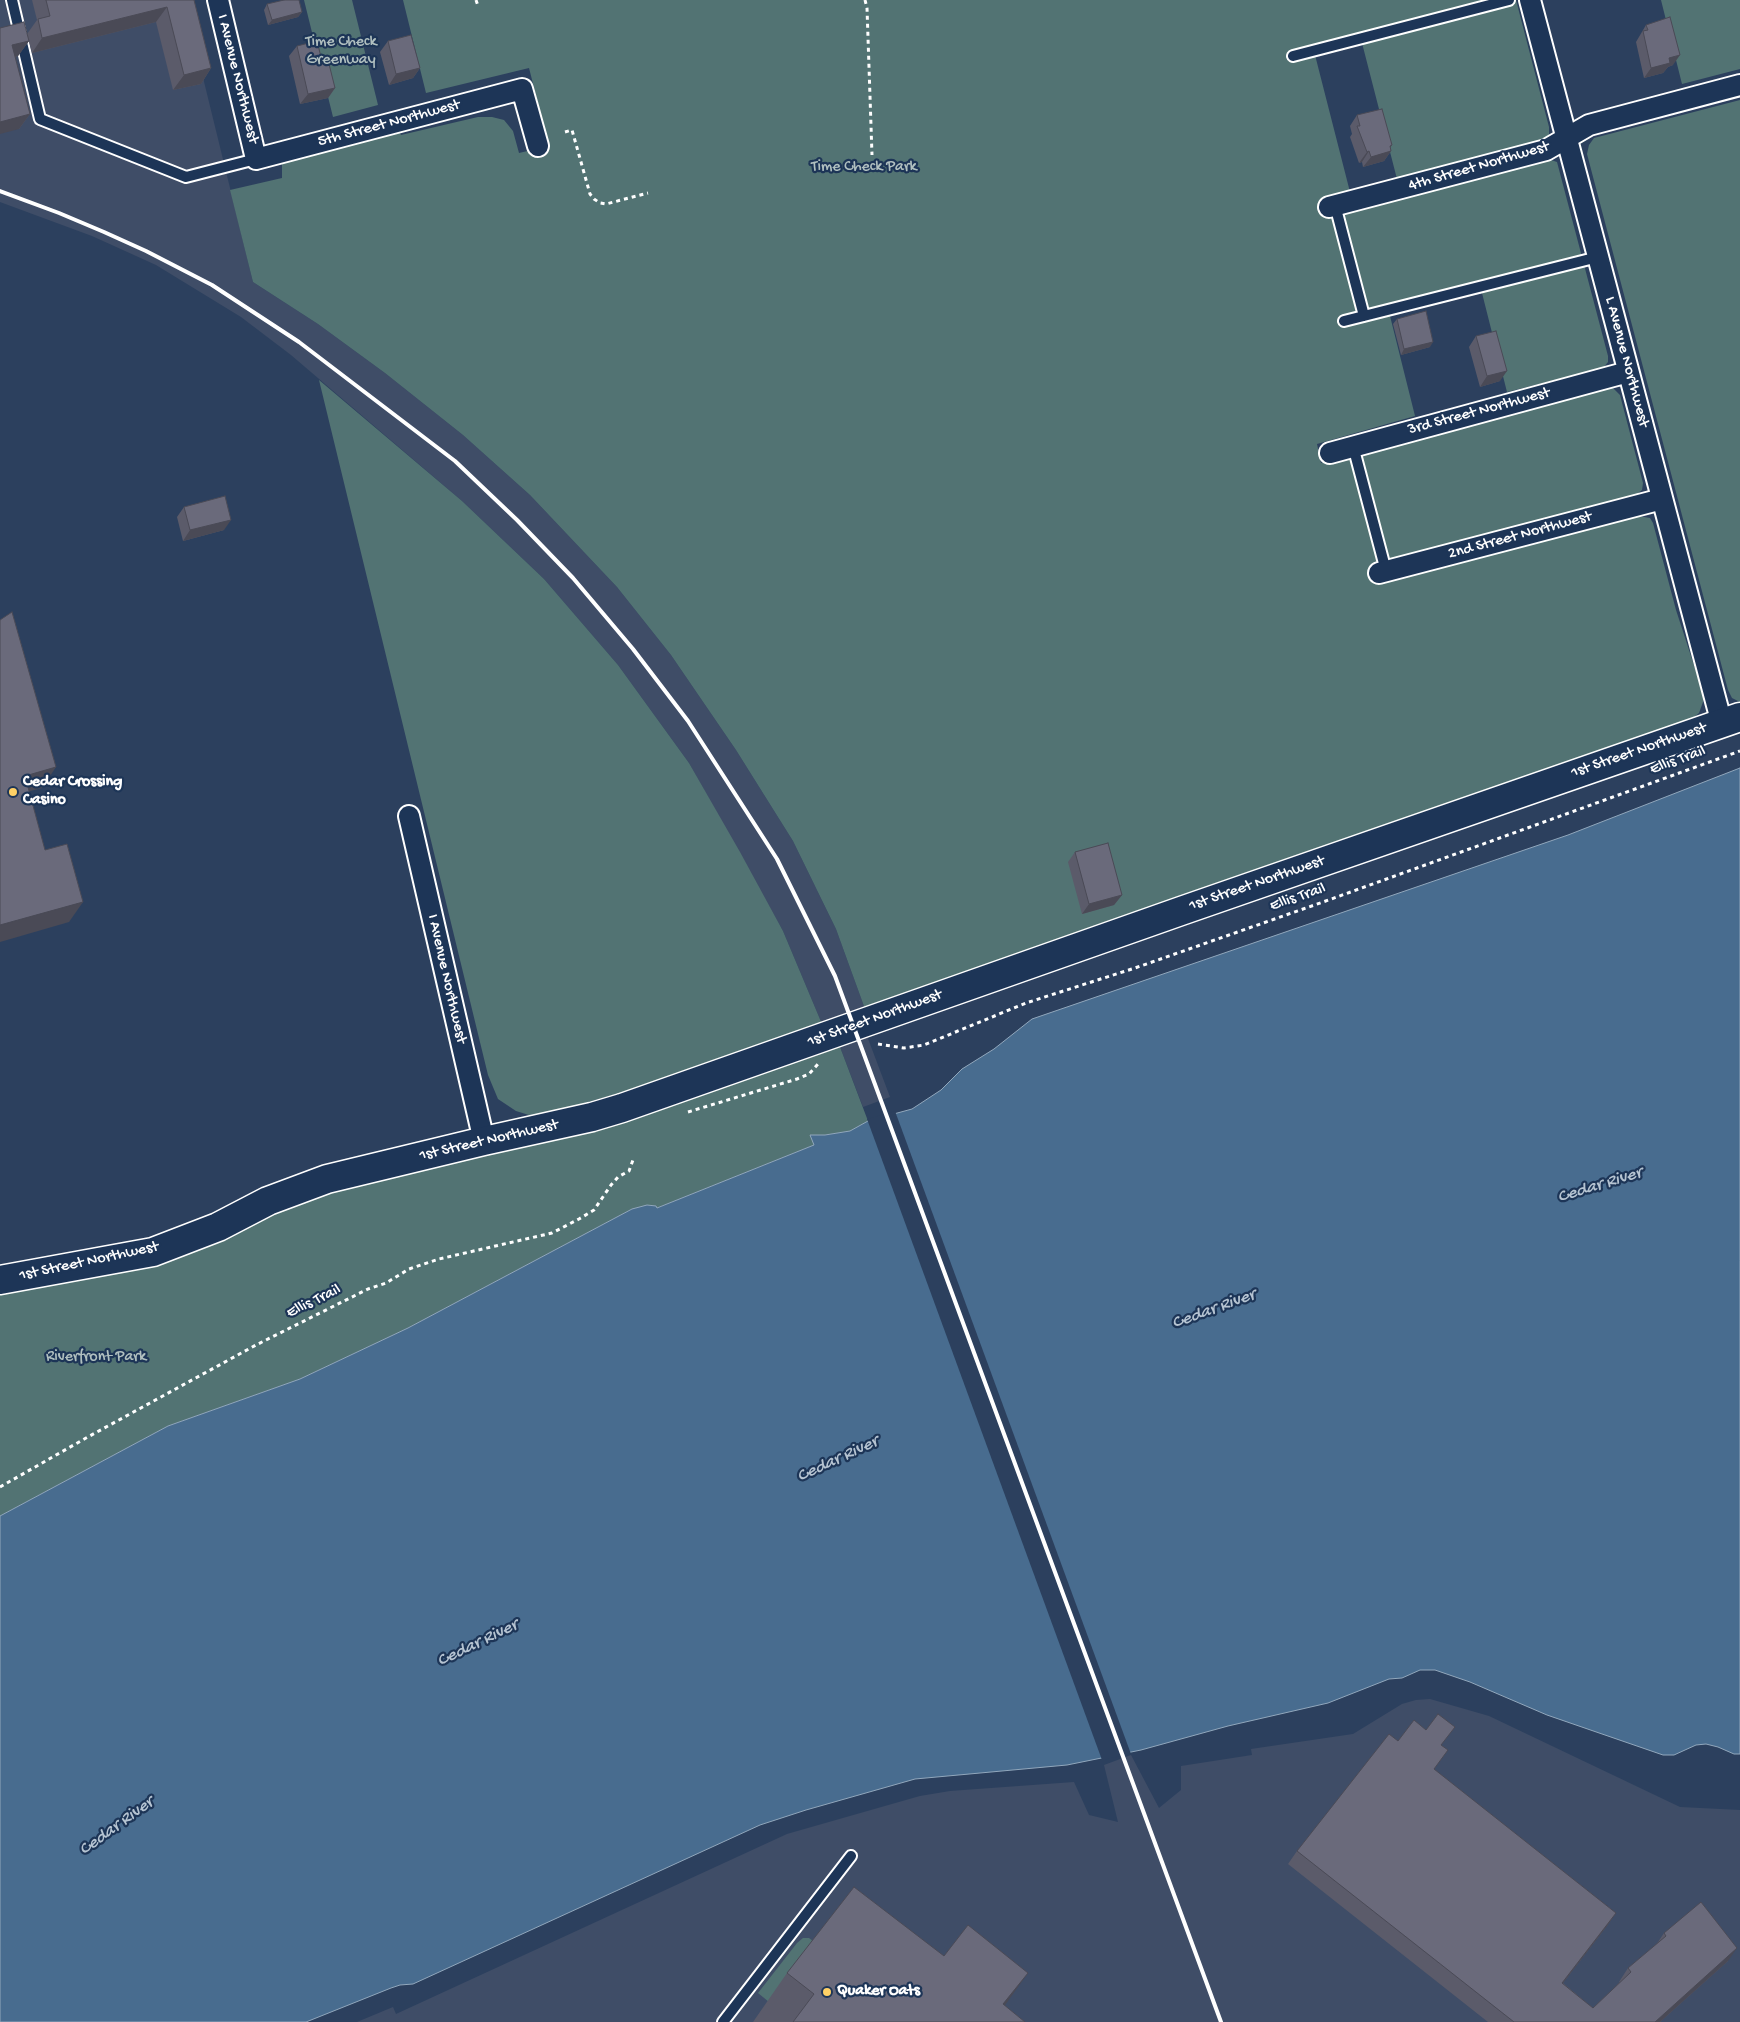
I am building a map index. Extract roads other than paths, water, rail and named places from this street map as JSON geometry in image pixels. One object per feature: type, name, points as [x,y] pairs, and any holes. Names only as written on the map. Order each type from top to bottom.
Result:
[{"type":"street","name":"I Avenue Northwest","points":[[218,0],[256,159]]},
{"type":"street","name":"L Avenue Northwest","points":[[1530,0],[1662,499],[1731,720]]},
{"type":"street","name":"4th Street Northwest","points":[[1332,206],[1546,150],[1589,125],[1740,85]]},
{"type":"street","name":"5th Street Northwest","points":[[256,159],[522,89],[538,146]]},
{"type":"street","name":"3rd Street Northwest","points":[[1330,452],[1628,372]]},
{"type":"street","name":"2nd Street Northwest","points":[[1383,572],[1662,499]]},
{"type":"street","name":"1st Street Northwest","points":[[0,1280],[153,1252],[218,1227],[268,1201],[326,1179],[592,1117],[622,1108],[1236,891],[1731,720]]},
{"type":"street","name":"I Avenue Northwest","points":[[409,816],[484,1141]]},
{"type":"lane","points":[[12,0],[40,119],[186,177],[256,159]]},
{"type":"lane","points":[[1293,56],[1509,0]]},
{"type":"lane","points":[[1332,206],[1364,316]]},
{"type":"lane","points":[[1344,321],[1598,257]]},
{"type":"lane","points":[[1354,446],[1383,572]]},
{"type":"lane","points":[[723,2022],[851,1856]]},
{"type":"water","name":"Cedar River","points":[[1740,768],[1740,1754],[1734,1754],[1706,1744],[1696,1745],[1674,1755],[1663,1755],[1547,1715],[1470,1682],[1435,1670],[1420,1670],[1402,1678],[1389,1679],[1328,1703],[1228,1726],[1141,1750],[1067,1765],[915,1779],[806,1810],[760,1825],[413,1984],[391,1988],[306,2022],[0,2022],[0,1516],[168,1426],[300,1379],[408,1328],[632,1209],[647,1205],[656,1206],[657,1208],[814,1145],[810,1135],[850,1131],[868,1121],[912,1109],[941,1090],[962,1069],[994,1049],[1032,1019],[1568,835]]},
{"type":"railway","points":[[0,191],[104,232],[212,285],[299,342],[455,461],[517,520],[573,578],[633,649],[688,721],[777,859],[835,976],[1221,2022]]},
{"type":"place","name":"Cedar Crossing Casino","points":[[13,792]]},
{"type":"place","name":"Quaker Oats","points":[[827,1992]]},
{"type":"park label","name":"Time Check Greenway","points":[[341,52]]},
{"type":"park label","name":"Time Check Park","points":[[864,168]]},
{"type":"park label","name":"Riverfront Park","points":[[96,1358]]}]
